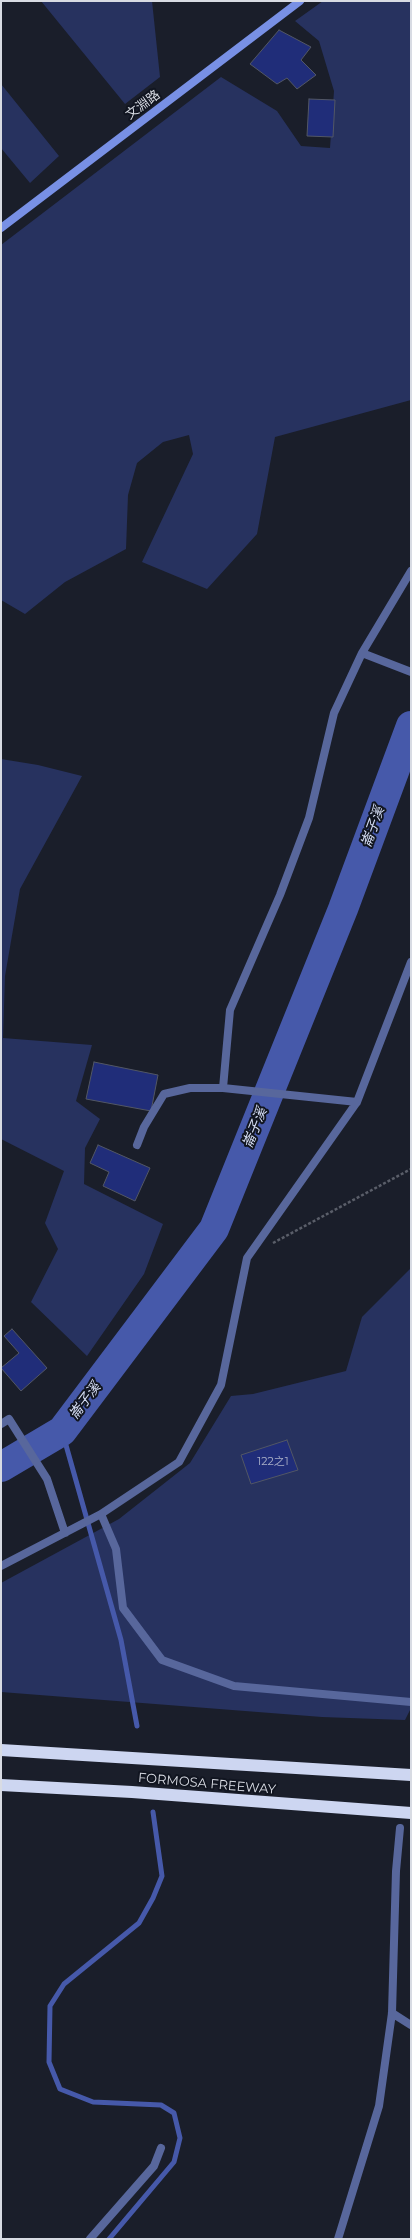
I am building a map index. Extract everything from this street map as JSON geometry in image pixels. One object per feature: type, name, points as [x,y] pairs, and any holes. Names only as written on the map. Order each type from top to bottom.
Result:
[{"type":"highway","name":"FORMOSA FREEWAY","points":[[1,1750],[411,1775]]},
{"type":"highway","name":"FORMOSA FREEWAY","points":[[1,1785],[132,1792],[411,1813]]},
{"type":"street","name":"文淵路","points":[[1,228],[300,1]]},
{"type":"street","points":[[223,1088],[230,1010],[280,895],[309,818],[334,713],[362,653],[411,571]]},
{"type":"street","points":[[362,653],[411,672]]},
{"type":"street","points":[[1,1566],[101,1514],[179,1462],[221,1385],[246,1258],[357,1102],[411,962]]},
{"type":"street","points":[[137,1145],[144,1127],[164,1094],[190,1088],[223,1088],[357,1102]]},
{"type":"street","points":[[1,1424],[9,1419],[47,1479],[65,1533]]},
{"type":"street","points":[[101,1514],[116,1549],[123,1608],[162,1660],[234,1686],[411,1702]]},
{"type":"street","points":[[338,2239],[379,2106],[392,2013],[396,1871],[400,1828]]},
{"type":"street","points":[[392,2013],[411,2025]]},
{"type":"street","points":[[90,2239],[154,2166],[161,2148]]},
{"type":"path","points":[[267,1247],[411,1169]]},
{"type":"shaded area","points":[[41,1],[152,1],[160,77],[125,104]]},
{"type":"shaded area","points":[[323,1],[411,1],[411,400],[275,437],[257,534],[207,589],[142,562],[193,454],[189,435],[163,442],[137,463],[128,495],[126,549],[65,582],[25,614],[1,600],[1,245],[221,77],[277,111],[301,146],[330,148],[334,91],[319,41],[295,21]]},
{"type":"shaded area","points":[[1,84],[59,156],[30,183],[1,148]]},
{"type":"shaded area","points":[[1,759],[38,765],[82,776],[20,889],[5,976],[3,1038],[92,1045],[76,1101],[100,1119],[85,1148],[84,1184],[163,1224],[144,1274],[87,1356],[31,1302],[58,1249],[45,1223],[64,1171],[1,1139]]},
{"type":"shaded area","points":[[411,1268],[411,1708],[405,1720],[322,1717],[1,1692],[1,1583],[119,1519],[190,1463],[231,1396],[253,1394],[346,1371],[362,1317]]},
{"type":"building","points":[[279,30],[311,47],[301,60],[316,75],[297,89],[287,78],[277,84],[250,64]]},
{"type":"building","points":[[309,99],[335,100],[333,137],[307,136]]},
{"type":"building","points":[[94,1062],[158,1075],[151,1111],[86,1099]]},
{"type":"building","points":[[98,1145],[150,1168],[135,1201],[103,1186],[109,1172],[90,1163]]},
{"type":"building","points":[[12,1329],[47,1368],[21,1391],[1,1368],[19,1353],[4,1336]]},
{"type":"building","points":[[287,1440],[298,1470],[251,1484],[241,1455]]},
{"type":"waterway","name":"崙子溪","points":[[1,1467],[62,1431],[214,1229],[343,909],[411,726]]},
{"type":"waterway","points":[[62,1431],[121,1640],[137,1726]]},
{"type":"waterway","points":[[109,2239],[174,2162],[180,2138],[174,2113],[161,2105],[93,2102],[60,2089],[49,2062],[50,2006],[64,1984],[139,1923],[153,1898],[162,1876],[153,1812]]}]
